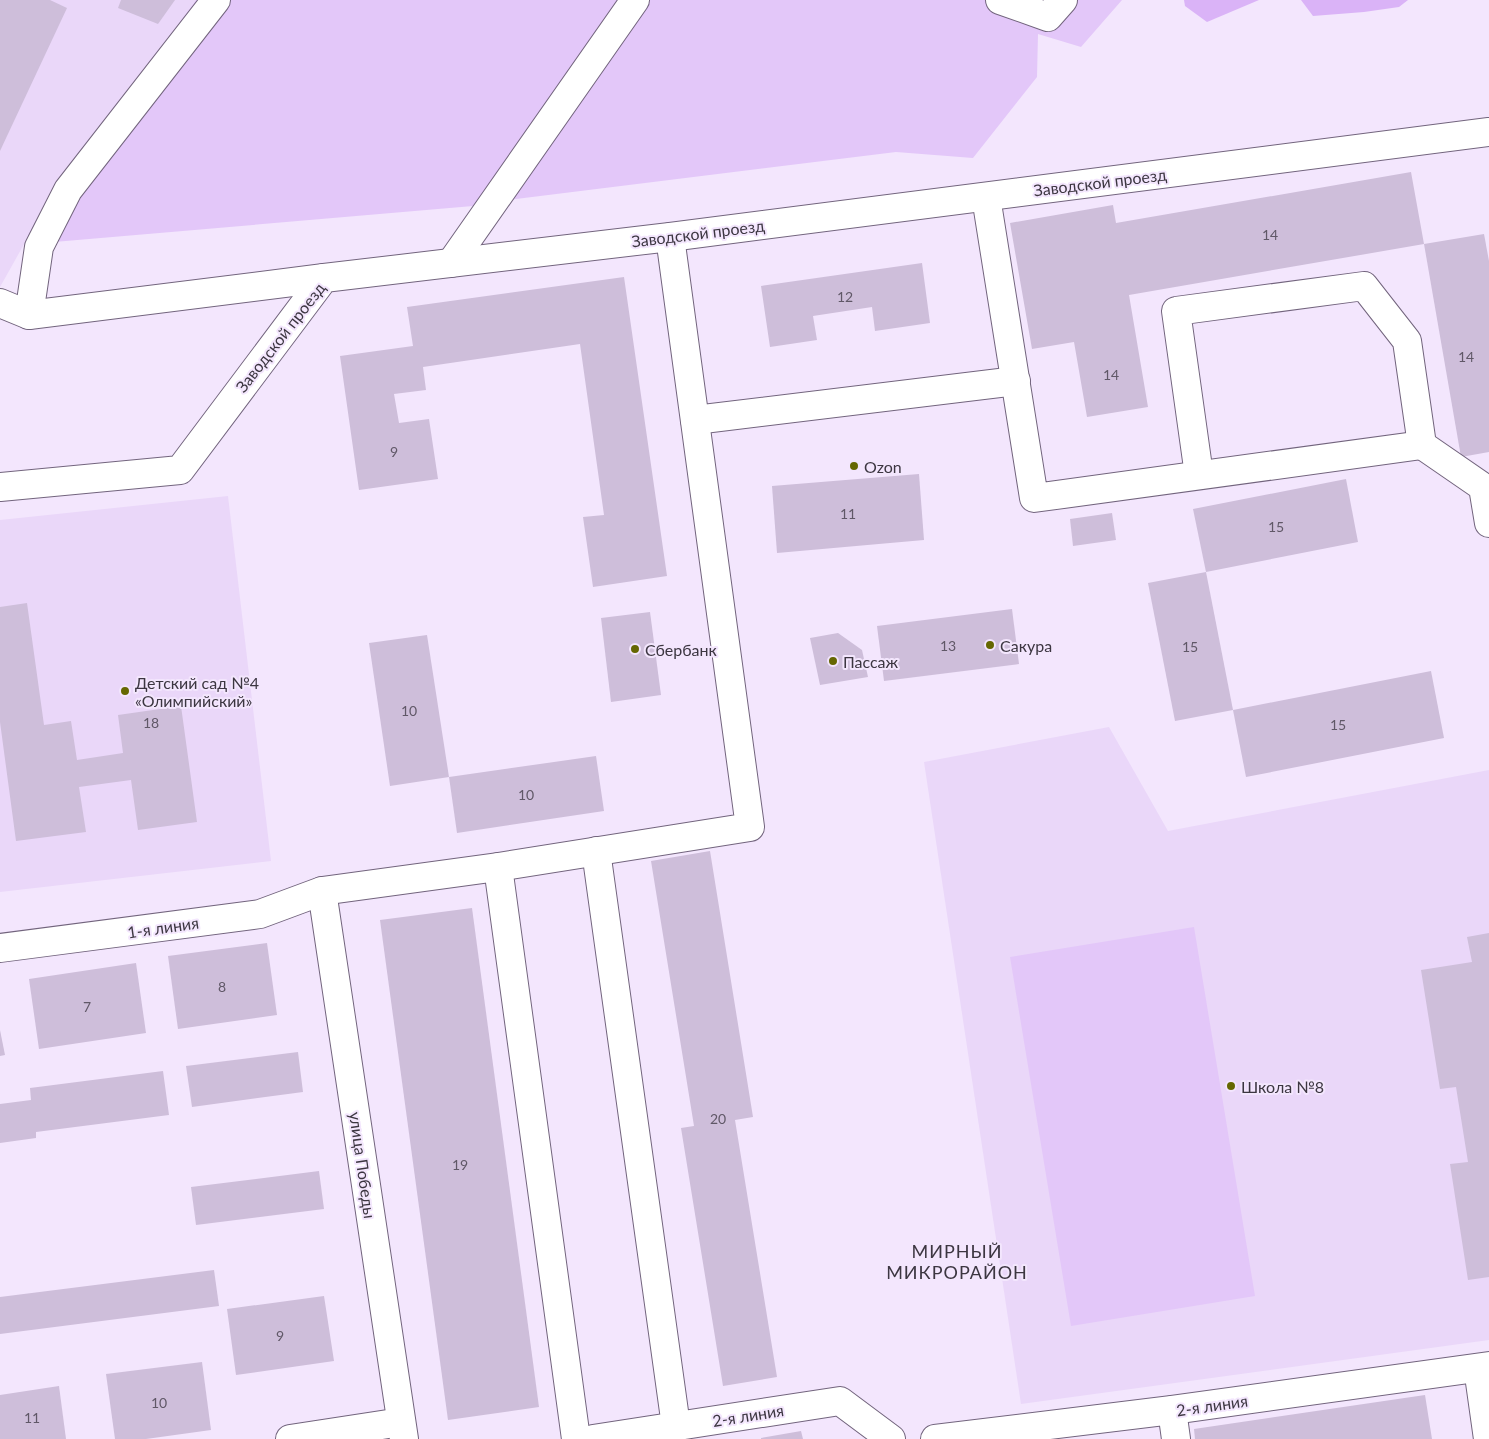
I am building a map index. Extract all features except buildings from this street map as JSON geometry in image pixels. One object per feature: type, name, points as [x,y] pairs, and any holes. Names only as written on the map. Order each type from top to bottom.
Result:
[{"type":"street","points":[[29,314],[39,247],[68,190],[216,0]]},
{"type":"street","points":[[451,263],[635,0]]},
{"type":"street","points":[[1000,0],[1048,17],[1063,0]]},
{"type":"street","name":"Заводской проезд","points":[[0,487],[180,470],[324,278],[670,237],[1489,132]]},
{"type":"street","points":[[986,197],[1034,498],[1422,445],[1483,487],[1489,523]]},
{"type":"street","points":[[670,237],[695,420],[1016,381]]},
{"type":"street","points":[[0,303],[29,314],[324,278]]},
{"type":"street","points":[[1199,476],[1176,311],[1364,286],[1407,341],[1422,445]]},
{"type":"street","name":"1-я линия","points":[[0,948],[260,914],[322,891],[498,867],[750,827],[695,420]]},
{"type":"street","points":[[596,851],[676,1426]]},
{"type":"street","points":[[498,867],[576,1439]]},
{"type":"street","name":"улица Победы","points":[[322,891],[402,1431]]},
{"type":"street","points":[[1484,1367],[1488,1439]]},
{"type":"street","name":"2-я линия","points":[[936,1439],[1172,1410],[1484,1367]]},
{"type":"street","name":"2-я линия","points":[[593,1439],[840,1401],[890,1439]]},
{"type":"street","points":[[1172,1410],[1176,1439]]},
{"type":"street","points":[[290,1439],[402,1431]]},
{"type":"shaded area","points":[[0,0],[196,0],[107,124],[51,196],[0,287]]},
{"type":"shaded area","points":[[196,0],[1122,0],[1081,47],[1038,34],[1037,77],[973,158],[896,152],[473,206],[54,242],[28,235],[51,196],[107,124]]},
{"type":"shaded area","points":[[1184,0],[1259,0],[1207,22],[1185,6]]},
{"type":"shaded area","points":[[1301,0],[1408,0],[1399,7],[1313,16]]},
{"type":"shaded area","name":"Детский сад №4 «Олимпийский»","points":[[228,496],[271,861],[0,892],[0,520]]},
{"type":"shaded area","name":"Школа №8","points":[[1109,727],[1168,831],[1489,770],[1489,1340],[1021,1404],[924,762]]},
{"type":"shaded area","points":[[1194,927],[1255,1296],[1071,1326],[1010,957]]},
{"type":"place","name":"Ozon","points":[[854,466]]},
{"type":"place","name":"Сакура","points":[[990,645]]},
{"type":"place","name":"Сбербанк","points":[[635,649]]},
{"type":"place","name":"Пассаж","points":[[833,661]]},
{"type":"place","name":"Детский сад №4 «Олимпийский»","points":[[125,691]]},
{"type":"place","name":"Школа №8","points":[[1231,1086]]},
{"type":"district","name":"МИРНЫЙ МИКРОРАЙОН","points":[[957,1261]]}]
